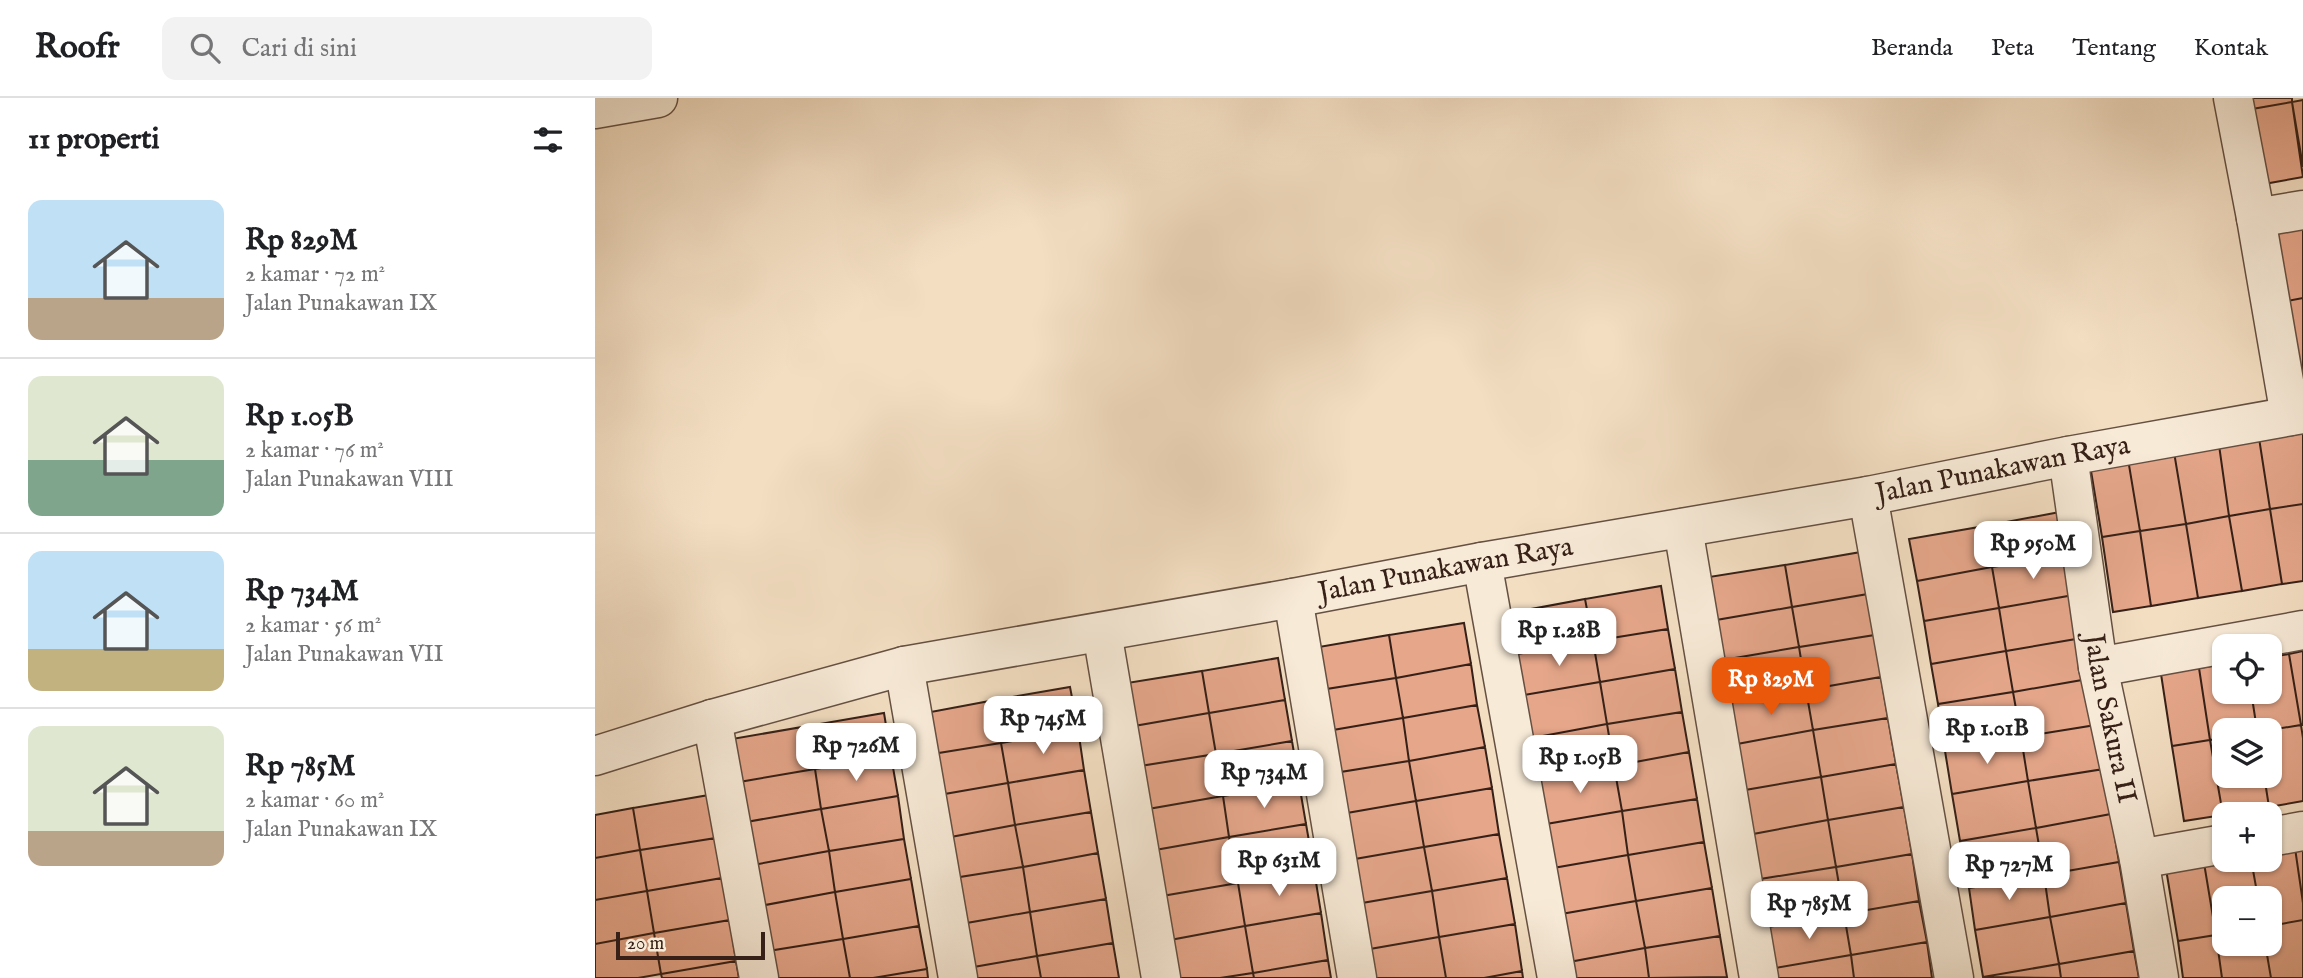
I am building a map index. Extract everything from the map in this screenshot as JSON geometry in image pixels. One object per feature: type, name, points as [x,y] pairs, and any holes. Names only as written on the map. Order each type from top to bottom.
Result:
[{"type":"street","points":[[595,109],[658,98]]},
{"type":"street","points":[[2233,98],[2296,415]]},
{"type":"street","points":[[2256,218],[2303,210]]},
{"type":"street","name":"Jalan Punakawan Raya","points":[[595,756],[712,719],[904,666],[1868,496],[2068,456],[2296,415]]},
{"type":"street","name":"Jalan Sakura II","points":[[2068,456],[2098,667],[2139,859],[2159,978]]},
{"type":"street","points":[[1868,496],[1954,978]]},
{"type":"street","points":[[1683,528],[1759,978]]},
{"type":"street","points":[[1482,562],[1557,978]]},
{"type":"street","points":[[1293,598],[1357,978]]},
{"type":"street","points":[[2098,667],[2303,631]]},
{"type":"street","points":[[1102,632],[1161,978]]},
{"type":"street","points":[[904,666],[958,978]]},
{"type":"street","points":[[712,719],[759,978]]},
{"type":"street","points":[[2282,835],[2303,831]]},
{"type":"street","points":[[2139,859],[2212,847]]},
{"type":"building","points":[[2251,98],[2292,98],[2292,102],[2252,109]]},
{"type":"building","points":[[2303,100],[2303,167],[2292,102]]},
{"type":"building","points":[[2292,102],[2303,177],[2264,184],[2252,109]]},
{"type":"building","points":[[2303,225],[2303,298],[2277,303],[2266,231]]},
{"type":"building","points":[[2303,298],[2303,375],[2289,377],[2277,303]]},
{"type":"building","points":[[2303,431],[2303,504],[2270,509],[2259,438]]},
{"type":"building","points":[[2259,438],[2270,509],[2229,516],[2219,445]]},
{"type":"building","points":[[2219,445],[2229,516],[2186,524],[2174,452]]},
{"type":"building","points":[[2174,452],[2186,524],[2140,531],[2128,459]]},
{"type":"building","points":[[2128,459],[2140,531],[2102,537],[2090,465]]},
{"type":"building","points":[[2303,504],[2303,581],[2282,584],[2270,509]]},
{"type":"building","points":[[2270,509],[2282,584],[2242,591],[2229,516]]},
{"type":"building","points":[[2060,512],[2067,555],[1992,567],[1985,526]]},
{"type":"building","points":[[2229,516],[2242,591],[2198,598],[2186,524]]},
{"type":"building","points":[[2186,524],[2198,598],[2151,606],[2140,531]]},
{"type":"building","points":[[1985,526],[1992,567],[1917,581],[1909,539]]},
{"type":"building","points":[[2140,531],[2151,606],[2113,612],[2102,537]]},
{"type":"building","points":[[1861,552],[1868,594],[1792,607],[1785,565]]},
{"type":"building","points":[[2067,555],[2074,595],[1999,608],[1992,567]]},
{"type":"building","points":[[1785,565],[1792,607],[1716,620],[1709,577]]},
{"type":"building","points":[[1992,567],[1999,608],[1924,621],[1917,581]]},
{"type":"building","points":[[1661,586],[1668,629],[1593,641],[1585,599]]},
{"type":"building","points":[[1868,594],[1875,635],[1799,647],[1792,607]]},
{"type":"building","points":[[2074,595],[2082,638],[2006,651],[1999,608]]},
{"type":"building","points":[[1585,599],[1593,641],[1517,654],[1510,613]]},
{"type":"building","points":[[1792,607],[1799,647],[1723,660],[1716,620]]},
{"type":"building","points":[[1999,608],[2006,651],[1931,664],[1924,621]]},
{"type":"building","points":[[1464,623],[1471,664],[1396,678],[1389,635]]},
{"type":"building","points":[[1668,629],[1675,669],[1600,682],[1593,641]]},
{"type":"building","points":[[1389,635],[1396,678],[1320,690],[1313,648]]},
{"type":"building","points":[[1875,635],[1881,677],[1806,690],[1799,647]]},
{"type":"building","points":[[2082,638],[2088,679],[2013,692],[2006,651]]},
{"type":"building","points":[[1593,641],[1600,682],[1524,695],[1517,654]]},
{"type":"building","points":[[1799,647],[1806,690],[1731,702],[1723,660]]},
{"type":"building","points":[[2006,651],[2013,692],[1938,704],[1931,664]]},
{"type":"building","points":[[2303,651],[2303,725],[2301,725],[2289,654]]},
{"type":"building","points":[[2289,654],[2301,725],[2282,728],[2282,718],[2255,718],[2253,704],[2282,704],[2282,655]]},
{"type":"building","points":[[1278,658],[1285,700],[1209,713],[1202,671]]},
{"type":"building","points":[[1471,664],[1477,705],[1403,718],[1396,678]]},
{"type":"building","points":[[2212,666],[2212,704],[2253,704],[2255,718],[2212,718],[2210,740],[2199,668]]},
{"type":"building","points":[[2199,668],[2210,740],[2172,746],[2161,674]]},
{"type":"building","points":[[1675,669],[1682,712],[1607,724],[1600,682]]},
{"type":"building","points":[[1202,671],[1209,713],[1134,726],[1127,683]]},
{"type":"building","points":[[1881,677],[1888,718],[1813,730],[1806,690]]},
{"type":"building","points":[[1396,678],[1403,718],[1327,731],[1320,690]]},
{"type":"building","points":[[2088,679],[2096,725],[2021,737],[2013,692]]},
{"type":"building","points":[[1600,682],[1607,724],[1532,738],[1524,695]]},
{"type":"building","points":[[1070,687],[1078,729],[1001,743],[995,700]]},
{"type":"building","points":[[1806,690],[1813,730],[1737,744],[1731,702]]},
{"type":"building","points":[[2013,692],[2021,737],[1945,751],[1938,704]]},
{"type":"building","points":[[995,700],[1001,743],[926,755],[920,714]]},
{"type":"building","points":[[1285,700],[1292,741],[1216,754],[1209,713]]},
{"type":"building","points":[[1477,705],[1485,747],[1409,761],[1403,718]]},
{"type":"building","points":[[1682,712],[1689,752],[1614,766],[1607,724]]},
{"type":"building","points":[[884,713],[891,756],[815,769],[808,726]]},
{"type":"building","points":[[1209,713],[1216,754],[1140,766],[1134,726]]},
{"type":"building","points":[[1403,718],[1409,761],[1334,773],[1327,731]]},
{"type":"building","points":[[1888,718],[1896,764],[1821,777],[1813,730]]},
{"type":"building","points":[[1607,724],[1614,766],[1538,779],[1532,738]]},
{"type":"building","points":[[2096,725],[2104,769],[2028,781],[2021,737]]},
{"type":"building","points":[[2301,725],[2303,801],[2282,805],[2282,802],[2268,802],[2266,788],[2282,788],[2282,728]]},
{"type":"building","points":[[808,726],[815,769],[739,782],[732,739]]},
{"type":"building","points":[[1078,729],[1084,770],[1008,783],[1001,743]]},
{"type":"building","points":[[1813,730],[1821,777],[1745,790],[1737,744]]},
{"type":"building","points":[[2021,737],[2028,781],[1952,794],[1945,751]]},
{"type":"building","points":[[2210,740],[2212,788],[2218,788],[2221,802],[2212,802],[2212,817],[2184,821],[2172,746]]},
{"type":"building","points":[[1292,741],[1299,783],[1223,796],[1216,754]]},
{"type":"building","points":[[1001,743],[1008,783],[933,796],[926,755]]},
{"type":"building","points":[[1485,747],[1492,788],[1416,801],[1409,761]]},
{"type":"building","points":[[1689,752],[1697,799],[1622,811],[1614,766]]},
{"type":"building","points":[[1216,754],[1223,796],[1148,809],[1140,766]]},
{"type":"building","points":[[891,756],[898,796],[821,809],[815,769]]},
{"type":"building","points":[[1409,761],[1416,801],[1341,814],[1334,773]]},
{"type":"building","points":[[1896,764],[1904,807],[1828,820],[1821,777]]},
{"type":"building","points":[[1614,766],[1622,811],[1546,824],[1538,779]]},
{"type":"building","points":[[815,769],[821,809],[746,822],[739,782]]},
{"type":"building","points":[[2104,769],[2111,814],[2036,828],[2028,781]]},
{"type":"building","points":[[1084,770],[1091,812],[1015,825],[1008,783]]},
{"type":"building","points":[[1821,777],[1828,820],[1753,834],[1745,790]]},
{"type":"building","points":[[2028,781],[2036,828],[1960,841],[1952,794]]},
{"type":"building","points":[[1008,783],[1015,825],[940,839],[933,796]]},
{"type":"building","points":[[1299,783],[1306,824],[1229,837],[1223,796]]},
{"type":"building","points":[[1492,788],[1499,834],[1424,847],[1416,801]]},
{"type":"building","points":[[2218,788],[2266,788],[2268,802],[2221,802]]},
{"type":"building","points":[[709,795],[716,838],[640,850],[633,808]]},
{"type":"building","points":[[898,796],[904,839],[829,851],[821,809]]},
{"type":"building","points":[[1223,796],[1229,837],[1155,850],[1148,809]]},
{"type":"building","points":[[1697,799],[1704,842],[1628,855],[1622,811]]},
{"type":"building","points":[[1416,801],[1424,847],[1349,860],[1341,814]]},
{"type":"building","points":[[1904,807],[1912,854],[1836,867],[1828,820]]},
{"type":"building","points":[[633,808],[640,850],[595,858],[595,815]]},
{"type":"building","points":[[821,809],[829,851],[753,865],[746,822]]},
{"type":"building","points":[[1622,811],[1628,855],[1553,868],[1546,824]]},
{"type":"building","points":[[1091,812],[1098,853],[1023,867],[1015,825]]},
{"type":"building","points":[[2111,814],[2119,862],[2044,875],[2036,828]]},
{"type":"building","points":[[1828,820],[1836,867],[1760,879],[1753,834]]},
{"type":"building","points":[[1306,824],[1314,870],[1238,883],[1229,837]]},
{"type":"building","points":[[1015,825],[1023,867],[947,879],[940,839]]},
{"type":"building","points":[[2036,828],[2044,875],[1969,888],[1960,841]]},
{"type":"building","points":[[1499,834],[1507,878],[1432,891],[1424,847]]},
{"type":"building","points":[[1229,837],[1238,883],[1162,896],[1155,850]]},
{"type":"building","points":[[716,838],[722,878],[647,891],[640,850]]},
{"type":"building","points":[[904,839],[911,879],[835,892],[829,851]]},
{"type":"building","points":[[1704,842],[1712,888],[1636,901],[1628,855]]},
{"type":"building","points":[[2303,846],[2303,903],[2295,848]]},
{"type":"building","points":[[1424,847],[1432,891],[1356,904],[1349,860]]},
{"type":"building","points":[[2295,848],[2303,920],[2282,924],[2282,886],[2256,886],[2253,872],[2282,872],[2282,850]]},
{"type":"building","points":[[640,850],[647,891],[595,900],[595,858]]},
{"type":"building","points":[[829,851],[835,892],[760,906],[753,865]]},
{"type":"building","points":[[1098,853],[1106,899],[1030,912],[1023,867]]},
{"type":"building","points":[[1912,854],[1919,901],[1844,914],[1836,867]]},
{"type":"building","points":[[1628,855],[1636,901],[1561,914],[1553,868]]},
{"type":"building","points":[[2212,861],[2212,872],[2253,872],[2256,886],[2212,886],[2212,911],[2204,863]]},
{"type":"building","points":[[2119,862],[2126,903],[2050,917],[2044,875]]},
{"type":"building","points":[[2204,863],[2212,911],[2212,936],[2178,941],[2166,869]]},
{"type":"building","points":[[1023,867],[1030,912],[955,925],[947,879]]},
{"type":"building","points":[[1836,867],[1844,914],[1768,927],[1760,879]]},
{"type":"building","points":[[1314,870],[1321,913],[1245,926],[1238,883]]},
{"type":"building","points":[[2044,875],[2050,917],[1975,930],[1969,888]]},
{"type":"building","points":[[722,878],[730,920],[654,933],[647,891]]},
{"type":"building","points":[[1507,878],[1515,924],[1439,937],[1432,891]]},
{"type":"building","points":[[911,879],[919,926],[843,939],[835,892]]},
{"type":"building","points":[[1238,883],[1245,926],[1170,940],[1162,896]]},
{"type":"building","points":[[1712,888],[1720,936],[1645,948],[1636,901]]},
{"type":"building","points":[[647,891],[654,933],[595,944],[595,900]]},
{"type":"building","points":[[1432,891],[1439,937],[1364,950],[1356,904]]},
{"type":"building","points":[[835,892],[843,939],[768,951],[760,906]]},
{"type":"building","points":[[1106,899],[1113,943],[1037,956],[1030,912]]},
{"type":"building","points":[[1636,901],[1645,948],[1569,962],[1561,914]]},
{"type":"building","points":[[1919,901],[1927,942],[1851,955],[1844,914]]},
{"type":"building","points":[[2126,903],[2134,951],[2059,964],[2050,917]]},
{"type":"building","points":[[1030,912],[1037,956],[962,969],[955,925]]},
{"type":"building","points":[[1321,913],[1328,960],[1253,973],[1245,926]]},
{"type":"building","points":[[1844,914],[1851,955],[1775,968],[1768,927]]},
{"type":"building","points":[[2050,917],[2059,964],[1983,977],[1975,930]]},
{"type":"building","points":[[730,920],[736,961],[661,974],[654,933]]},
{"type":"building","points":[[2303,920],[2303,978],[2271,978],[2267,956],[2282,956],[2282,924]]},
{"type":"building","points":[[1515,924],[1522,971],[1484,978],[1446,978],[1439,937]]},
{"type":"building","points":[[919,926],[927,969],[873,978],[850,978],[843,939]]},
{"type":"building","points":[[1245,926],[1253,973],[1220,978],[1176,978],[1170,940]]},
{"type":"building","points":[[654,933],[661,974],[638,978],[595,978],[595,944]]},
{"type":"building","points":[[1720,936],[1727,977],[1649,978],[1645,948]]},
{"type":"building","points":[[2212,936],[2212,956],[2219,956],[2222,978],[2183,978],[2178,941]]},
{"type":"building","points":[[1439,937],[1446,978],[1369,978],[1364,950]]},
{"type":"building","points":[[843,939],[850,978],[773,978],[768,951]]},
{"type":"building","points":[[1927,942],[1932,978],[1854,978],[1851,955]]},
{"type":"building","points":[[1113,943],[1119,978],[1041,978],[1037,956]]},
{"type":"building","points":[[1645,948],[1649,978],[1572,978],[1569,962]]},
{"type":"building","points":[[2134,951],[2139,978],[2061,978],[2059,964]]},
{"type":"building","points":[[1851,955],[1854,978],[1777,978],[1775,968]]},
{"type":"building","points":[[1037,956],[1041,978],[964,978],[962,969]]},
{"type":"building","points":[[2219,956],[2267,956],[2271,978],[2222,978]]},
{"type":"building","points":[[1328,960],[1331,978],[1254,978],[1253,973]]},
{"type":"building","points":[[736,961],[739,978],[662,978],[661,974]]},
{"type":"building","points":[[2059,964],[2061,978],[1983,977]]},
{"type":"building","points":[[927,969],[928,978],[873,978]]},
{"type":"building","points":[[1522,971],[1523,978],[1484,978]]},
{"type":"building","points":[[1253,973],[1254,978],[1220,978]]}]
